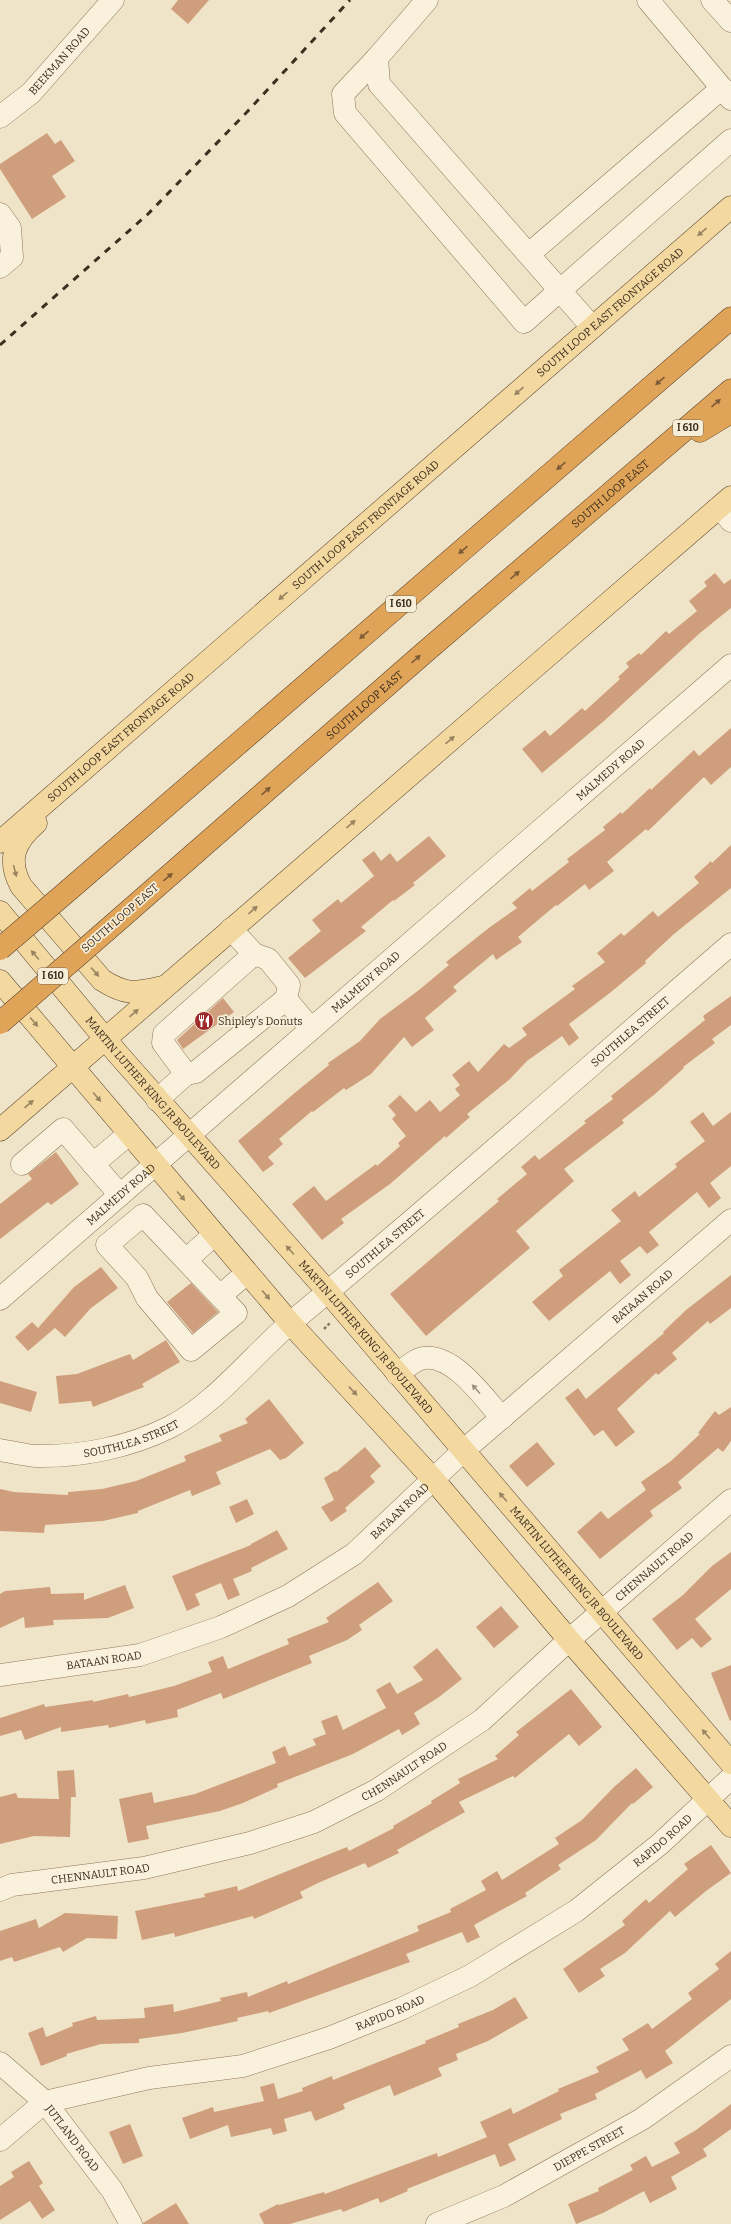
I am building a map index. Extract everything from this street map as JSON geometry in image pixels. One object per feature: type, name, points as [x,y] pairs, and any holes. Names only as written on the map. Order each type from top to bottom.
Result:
[{"type":"highway","points":[[679,364],[731,304]]},
{"type":"highway","name":"I 610","points":[[0,949],[731,318]]},
{"type":"highway","name":"SOUTH LOOP EAST","points":[[0,1023],[425,652],[731,390]]},
{"type":"highway","points":[[644,465],[731,412]]},
{"type":"main road","name":"SOUTH LOOP EAST FRONTAGE ROAD","points":[[0,842],[731,207]]},
{"type":"main road","points":[[0,1130],[231,929],[727,509]]},
{"type":"main road","points":[[153,709],[133,739],[27,831],[12,856],[14,873],[21,886],[102,980],[118,990],[137,993],[164,987]]},
{"type":"main road","name":"MARTIN LUTHER KING JR BOULEVARD","points":[[0,912],[157,1100],[328,1292],[731,1763]]},
{"type":"main road","points":[[0,981],[290,1324],[433,1479],[569,1640],[731,1826]]},
{"type":"street","points":[[427,0],[377,58],[343,94],[345,112],[524,322],[731,140]]},
{"type":"street","points":[[529,254],[726,94],[648,0]]},
{"type":"street","points":[[712,0],[730,18]]},
{"type":"street","name":"BEEKMAN ROAD","points":[[0,116],[31,93],[106,2]]},
{"type":"street","points":[[377,58],[379,84],[592,327]]},
{"type":"street","points":[[0,214],[10,228],[12,257],[0,267]]},
{"type":"street","name":"MALMEDY ROAD","points":[[0,1299],[731,665]]},
{"type":"street","points":[[157,1100],[186,1074],[196,1072],[286,999],[289,985],[268,959],[254,954],[231,929]]},
{"type":"street","name":"SOUTHLEA STREET","points":[[0,1450],[34,1456],[65,1455],[99,1450],[137,1440],[171,1426],[203,1404],[290,1324],[731,944]]},
{"type":"street","points":[[186,1074],[163,1043],[164,1034],[254,954]]},
{"type":"street","points":[[286,999],[311,1029]]},
{"type":"street","points":[[22,1164],[63,1129],[120,1195]]},
{"type":"street","points":[[93,1164],[129,1134]]},
{"type":"street","points":[[143,1215],[236,1313],[191,1350],[147,1298],[137,1278],[107,1244],[113,1239],[143,1215]]},
{"type":"street","points":[[95,1217],[113,1239]]},
{"type":"street","name":"BATAAN ROAD","points":[[0,1675],[140,1655],[222,1627],[288,1596],[354,1554],[463,1451],[731,1220]]},
{"type":"street","points":[[186,1260],[214,1234]]},
{"type":"street","points":[[220,1296],[247,1273]]},
{"type":"street","points":[[397,1374],[422,1358],[436,1358],[459,1370],[502,1418]]},
{"type":"street","name":"CHENNAULT ROAD","points":[[0,1890],[12,1885],[144,1868],[250,1843],[314,1822],[377,1790],[482,1720],[569,1640],[731,1500]]},
{"type":"street","name":"RAPIDO ROAD","points":[[0,2140],[45,2102],[149,2078],[243,2066],[330,2038],[401,2009],[470,1976],[576,1911],[660,1844],[731,1778]]},
{"type":"street","name":"DIEPPE STREET","points":[[436,2224],[504,2196],[642,2120],[731,2056]]},
{"type":"street","name":"JUTLAND ROAD","points":[[0,2063],[45,2102],[112,2190],[131,2224]]},
{"type":"path","points":[[324,1329],[330,1323]]},
{"type":"building","points":[[178,0],[209,0],[188,24],[171,9]]},
{"type":"building","points":[[47,133],[55,144],[61,140],[75,161],[52,176],[66,197],[32,219],[0,169],[0,164]]},
{"type":"building","points":[[715,573],[724,584],[731,579],[731,608],[700,633],[604,721],[542,773],[522,749],[545,730],[550,736],[582,708],[585,711],[620,679],[618,677],[629,667],[626,663],[639,653],[641,655],[666,631],[669,634],[697,611],[689,601],[707,586],[704,582]]},
{"type":"building","points":[[731,728],[731,767],[711,785],[704,777],[648,831],[646,829],[607,862],[614,871],[589,890],[585,884],[557,906],[556,905],[518,937],[522,942],[496,960],[493,954],[453,987],[457,991],[425,1018],[434,1030],[412,1047],[404,1037],[371,1074],[346,1090],[344,1088],[313,1112],[312,1111],[279,1139],[283,1144],[268,1157],[274,1164],[263,1172],[238,1141],[329,1065],[328,1063],[360,1041],[380,1019],[449,965],[446,962],[490,927],[517,908],[512,903],[530,888],[532,891],[569,862],[567,859],[605,830],[603,827],[621,812],[622,814],[650,788],[651,790],[694,750],[699,756]]},
{"type":"building","points":[[429,836],[446,856],[413,883],[415,885],[394,901],[393,900],[361,927],[366,931],[305,978],[288,958],[321,931],[312,920],[338,899],[341,903],[374,876],[362,860],[374,851],[381,861],[390,853],[397,862]]},
{"type":"building","points":[[731,845],[731,888],[674,934],[645,961],[646,963],[569,1024],[579,1038],[569,1046],[562,1036],[527,1061],[510,1079],[467,1114],[470,1117],[446,1138],[445,1136],[390,1184],[341,1219],[344,1223],[322,1240],[292,1204],[314,1186],[326,1201],[376,1164],[377,1166],[400,1146],[398,1143],[406,1136],[392,1119],[396,1115],[388,1106],[400,1095],[416,1112],[430,1100],[440,1112],[460,1095],[455,1089],[460,1085],[452,1075],[469,1061],[478,1072],[504,1044],[509,1048],[527,1035],[522,1028],[575,989],[572,986],[605,962],[597,953],[621,933],[624,936],[653,911],[658,917],[699,883],[694,877]]},
{"type":"building","points":[[731,996],[731,1025],[712,1039],[715,1043],[683,1067],[684,1068],[655,1094],[622,1120],[624,1123],[564,1169],[574,1181],[516,1231],[530,1248],[426,1336],[390,1294],[499,1201],[497,1199],[527,1174],[521,1167],[535,1155],[539,1160],[586,1123],[584,1121],[613,1099],[611,1096],[705,1020],[703,1016]]},
{"type":"building","points":[[223,998],[234,1012],[183,1049],[177,1040]]},
{"type":"building","points":[[703,1112],[713,1126],[731,1112],[731,1166],[710,1183],[721,1198],[709,1208],[697,1192],[649,1232],[659,1245],[647,1254],[640,1246],[620,1261],[631,1275],[620,1284],[610,1271],[549,1321],[532,1302],[563,1276],[559,1270],[621,1221],[611,1210],[635,1191],[639,1197],[677,1167],[675,1164],[705,1141],[690,1122]]},
{"type":"building","points":[[56,1152],[79,1184],[51,1205],[48,1202],[0,1239],[0,1204],[32,1179],[28,1174]]},
{"type":"building","points":[[101,1267],[118,1288],[91,1308],[65,1337],[55,1328],[28,1351],[15,1337],[32,1322],[38,1328],[74,1287]]},
{"type":"building","points":[[731,1275],[731,1308],[710,1324],[708,1321],[672,1353],[677,1359],[658,1375],[656,1373],[617,1409],[635,1432],[616,1447],[603,1430],[594,1436],[565,1398],[578,1388],[586,1399],[664,1333],[663,1332],[686,1310]]},
{"type":"building","points":[[191,1283],[218,1312],[193,1333],[167,1302]]},
{"type":"building","points":[[166,1340],[180,1362],[142,1384],[144,1387],[93,1407],[91,1401],[59,1404],[56,1376],[77,1374],[130,1354],[133,1360]]},
{"type":"building","points":[[0,1381],[37,1392],[31,1412],[0,1403]]},
{"type":"building","points":[[269,1399],[304,1443],[286,1458],[280,1460],[270,1449],[216,1472],[221,1484],[192,1496],[190,1490],[138,1511],[138,1513],[103,1521],[45,1525],[44,1533],[0,1531],[0,1489],[14,1492],[68,1495],[68,1492],[102,1489],[136,1481],[186,1461],[184,1456],[222,1441],[219,1435],[248,1423],[245,1419]]},
{"type":"building","points":[[731,1407],[731,1441],[723,1452],[718,1448],[678,1482],[682,1488],[650,1511],[653,1516],[600,1559],[577,1532],[601,1511],[608,1519],[646,1490],[641,1482],[671,1461],[700,1434],[698,1433],[715,1411],[719,1415]]},
{"type":"building","points":[[537,1442],[555,1464],[527,1487],[509,1466]]},
{"type":"building","points":[[365,1447],[381,1466],[370,1476],[375,1482],[345,1508],[347,1511],[331,1522],[321,1507],[334,1500],[324,1478],[335,1471],[336,1472]]},
{"type":"building","points":[[247,1499],[254,1514],[236,1523],[229,1507]]},
{"type":"building","points":[[277,1530],[288,1549],[251,1568],[252,1571],[233,1579],[240,1595],[228,1600],[221,1583],[195,1594],[200,1605],[187,1611],[172,1576],[251,1545]]},
{"type":"building","points":[[731,1552],[731,1589],[695,1619],[712,1639],[701,1648],[692,1638],[677,1650],[652,1619],[683,1595],[712,1566]]},
{"type":"building","points":[[378,1582],[393,1601],[359,1625],[362,1630],[347,1640],[309,1656],[312,1663],[223,1699],[221,1693],[177,1710],[178,1717],[146,1724],[145,1720],[109,1728],[108,1725],[61,1732],[61,1727],[25,1740],[21,1730],[0,1736],[0,1718],[44,1704],[45,1707],[93,1700],[93,1702],[128,1694],[129,1697],[174,1686],[212,1672],[208,1662],[223,1656],[228,1669],[289,1644],[287,1639],[329,1622],[326,1618]]},
{"type":"building","points":[[125,1585],[134,1608],[108,1618],[53,1620],[54,1625],[25,1628],[24,1617],[0,1628],[0,1594],[5,1591],[50,1587],[51,1594],[84,1593],[84,1600]]},
{"type":"building","points":[[501,1606],[519,1627],[494,1648],[476,1627]]},
{"type":"building","points":[[437,1648],[462,1679],[439,1697],[414,1713],[420,1724],[402,1735],[399,1729],[353,1754],[277,1784],[278,1787],[243,1803],[220,1811],[146,1826],[149,1839],[128,1843],[119,1799],[152,1792],[154,1803],[195,1794],[276,1763],[272,1752],[285,1746],[289,1756],[316,1745],[313,1739],[326,1734],[321,1721],[337,1715],[343,1730],[386,1708],[376,1690],[390,1682],[397,1694],[423,1680],[413,1667]]},
{"type":"building","points":[[731,1665],[731,1720],[730,1721],[711,1673]]},
{"type":"building","points":[[571,1689],[602,1727],[579,1746],[569,1734],[515,1778],[513,1776],[459,1802],[465,1812],[397,1850],[399,1853],[368,1868],[365,1863],[318,1883],[300,1892],[303,1898],[254,1919],[253,1916],[175,1937],[174,1933],[142,1940],[135,1911],[205,1897],[204,1894],[237,1886],[238,1891],[347,1847],[349,1851],[394,1828],[393,1826],[432,1803],[431,1801],[460,1783],[458,1779],[498,1759],[495,1756],[519,1735],[516,1732]]},
{"type":"building","points":[[636,1768],[653,1787],[633,1804],[632,1803],[596,1840],[558,1865],[561,1869],[525,1893],[527,1896],[474,1925],[480,1937],[467,1943],[462,1932],[406,1954],[410,1962],[269,2013],[268,2011],[237,2018],[238,2021],[182,2033],[139,2039],[139,2043],[101,2044],[66,2054],[67,2056],[41,2066],[28,2033],[43,2027],[46,2037],[73,2026],[72,2023],[96,2016],[97,2020],[145,2018],[144,2008],[173,2004],[174,2012],[221,2001],[220,1998],[247,1992],[248,1997],[287,1981],[288,1984],[419,1931],[417,1926],[451,1912],[450,1909],[486,1890],[481,1881],[497,1871],[502,1880],[559,1844],[555,1838],[582,1820],[614,1787]]},
{"type":"building","points":[[74,1770],[76,1797],[71,1797],[70,1837],[34,1836],[0,1844],[0,1797],[16,1793],[18,1798],[59,1799],[57,1771]]},
{"type":"building","points":[[711,1845],[731,1873],[706,1891],[675,1917],[670,1911],[625,1953],[600,1969],[605,1976],[579,1993],[563,1969],[625,1925],[622,1921],[646,1899],[649,1903],[688,1869],[684,1864]]},
{"type":"building","points":[[65,1913],[118,1916],[117,1939],[87,1938],[63,1952],[60,1947],[14,1962],[12,1957],[0,1961],[0,1931],[36,1919],[39,1928]]},
{"type":"building","points":[[731,1951],[731,1999],[665,2051],[673,2063],[646,2079],[641,2070],[595,2094],[597,2099],[560,2114],[562,2119],[508,2144],[516,2160],[500,2167],[495,2154],[407,2189],[408,2191],[380,2203],[378,2198],[343,2212],[341,2209],[290,2224],[264,2224],[259,2214],[278,2204],[279,2205],[324,2192],[325,2194],[437,2153],[438,2157],[487,2137],[480,2122],[511,2108],[513,2114],[559,2091],[558,2089],[599,2072],[596,2067],[629,2050],[622,2039],[648,2023],[652,2029],[692,1999],[688,1993],[719,1969],[715,1964]]},
{"type":"building","points":[[515,1997],[528,2018],[488,2041],[456,2054],[458,2060],[438,2068],[442,2076],[394,2096],[390,2085],[343,2104],[345,2109],[315,2121],[311,2111],[284,2119],[287,2131],[273,2135],[271,2128],[231,2137],[228,2125],[190,2139],[182,2118],[213,2107],[214,2112],[264,2101],[260,2087],[274,2083],[278,2099],[303,2091],[302,2088],[332,2076],[333,2080],[426,2043],[425,2041],[459,2027],[458,2024],[493,2010]]},
{"type":"building","points":[[731,2104],[731,2129],[703,2149],[707,2156],[671,2177],[677,2189],[650,2203],[644,2191],[603,2213],[576,2224],[568,2204],[599,2191],[598,2188],[633,2170],[630,2165],[646,2156],[652,2167],[680,2153],[674,2143],[696,2130]]},
{"type":"building","points":[[130,2124],[143,2156],[123,2164],[109,2132]]},
{"type":"building","points":[[29,2161],[43,2183],[39,2186],[55,2210],[42,2219],[30,2201],[0,2220],[0,2186],[14,2177],[11,2172]]},
{"type":"building","points":[[176,2203],[189,2224],[143,2224],[143,2223]]},
{"type":"railway","points":[[0,345],[148,214],[247,112],[350,0]]},
{"type":"place","name":"Shipley's Donuts","points":[[204,1021]]}]
